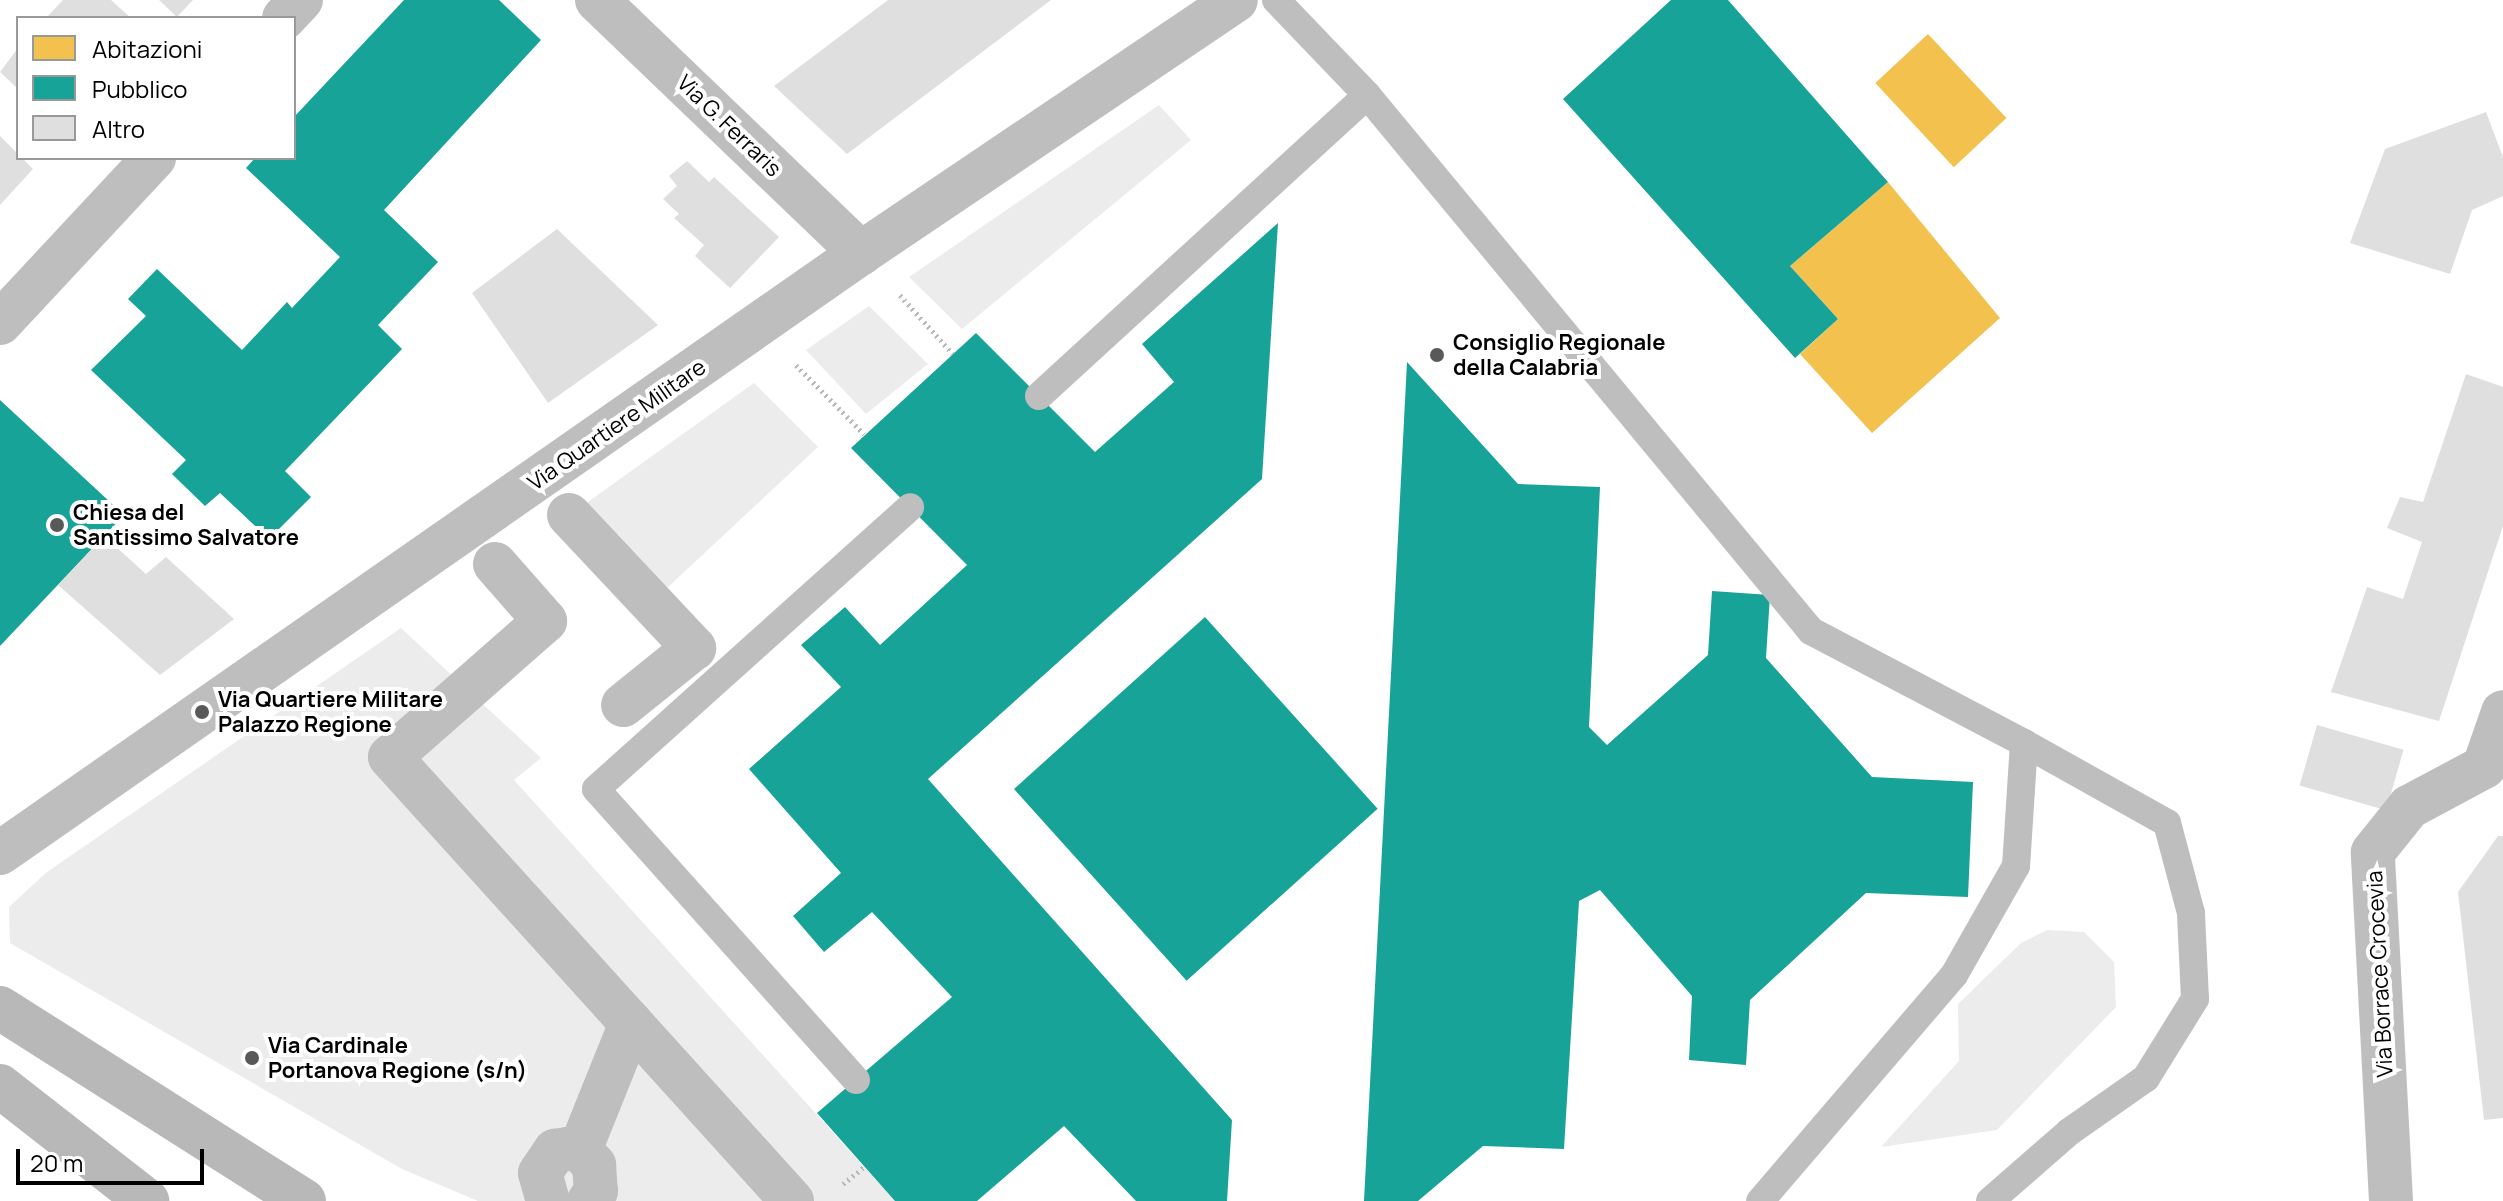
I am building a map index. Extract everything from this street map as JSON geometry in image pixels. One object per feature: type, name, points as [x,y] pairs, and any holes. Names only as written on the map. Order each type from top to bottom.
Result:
[{"type":"street","points":[[286,16],[301,0]]},
{"type":"street","name":"Via G. Ferraris","points":[[597,0],[861,253]]},
{"type":"street","name":"Via Quartiere Militare","points":[[0,853],[861,253],[1236,0]]},
{"type":"street","points":[[0,323],[152,160]]},
{"type":"street","points":[[569,515],[694,648],[623,705]]},
{"type":"street","points":[[495,564],[545,621],[390,757],[792,1201]]},
{"type":"street","name":"Via Borrace Crocevia","points":[[2391,1201],[2373,852],[2409,807],[2494,768],[2503,712]]},
{"type":"street","points":[[0,1008],[304,1201]]},
{"type":"street","points":[[580,1150],[631,1023]]},
{"type":"street","points":[[0,1086],[147,1201]]},
{"type":"street","points":[[548,1201],[540,1187],[547,1161],[555,1151],[580,1150],[594,1165],[596,1178],[589,1201]]},
{"type":"lane","points":[[1276,0],[1367,95],[1811,631],[2024,743],[2167,823],[2191,913],[2195,999],[2146,1078],[2069,1132],[1990,1201]]},
{"type":"lane","points":[[1039,396],[1367,95]]},
{"type":"lane","points":[[856,1080],[596,789],[910,507]]},
{"type":"lane","points":[[1760,1201],[1954,975],[2016,866],[2024,743]]},
{"type":"path","points":[[893,287],[953,354]]},
{"type":"path","points":[[791,361],[864,434]]},
{"type":"shaded area","points":[[1159,105],[1191,140],[962,329],[909,277]]},
{"type":"shaded area","points":[[869,306],[928,364],[866,414],[806,350]]},
{"type":"shaded area","points":[[754,383],[818,447],[667,588],[585,504]]},
{"type":"shaded area","points":[[401,628],[541,758],[514,780],[895,1201],[478,1201],[402,1169],[10,943],[9,907],[47,872]]},
{"type":"shaded area","points":[[2047,930],[2084,932],[2114,962],[2116,1007],[1997,1130],[1881,1147],[1959,1061],[1958,1004],[2021,943]]},
{"type":"building: Abitazioni","points":[[1928,34],[2006,118],[1954,167],[1875,83]]},
{"type":"building: Abitazioni","points":[[1888,182],[2000,318],[1872,433],[1800,354],[1838,319],[1790,266]]},
{"type":"building: Pubblico","points":[[404,0],[499,0],[541,40],[384,210],[438,262],[378,325],[402,349],[285,471],[311,497],[269,539],[220,493],[205,506],[172,474],[186,460],[91,370],[146,316],[128,299],[157,269],[242,350],[287,302],[292,308],[340,257],[246,168],[253,160],[296,160],[296,115]]},
{"type":"building: Pubblico","points":[[1671,0],[1728,0],[1888,182],[1790,266],[1838,319],[1795,358],[1563,99]]},
{"type":"building: Pubblico","points":[[1278,223],[1262,479],[928,779],[1232,1120],[1227,1201],[1136,1201],[1064,1126],[977,1201],[895,1201],[817,1113],[952,997],[872,912],[824,952],[793,916],[841,873],[749,769],[841,687],[801,645],[845,607],[880,645],[967,565],[851,448],[976,333],[1095,452],[1174,382],[1142,344]]},
{"type":"building: Pubblico","points":[[1407,362],[1518,484],[1600,487],[1589,727],[1607,745],[1708,655],[1712,591],[1770,595],[1766,658],[1872,777],[1973,782],[1968,897],[1866,893],[1750,1000],[1746,1065],[1689,1060],[1692,996],[1600,890],[1579,901],[1564,1149],[1483,1146],[1418,1201],[1364,1201]]},
{"type":"building: Pubblico","name":"Chiesa del Santissimo Salvatore","points":[[0,400],[124,515],[0,646]]},
{"type":"building: Pubblico","points":[[1205,617],[1378,809],[1187,981],[1014,789]]},
{"type":"building: Altro","points":[[63,0],[111,0],[129,16],[48,16]]},
{"type":"building: Altro","points":[[159,0],[193,0],[178,16]]},
{"type":"building: Altro","points":[[888,0],[1051,0],[847,154],[774,86]]},
{"type":"building: Altro","points":[[16,51],[16,87],[0,72]]},
{"type":"building: Altro","points":[[2486,112],[2503,157],[2503,196],[2472,210],[2450,274],[2350,243],[2385,149]]},
{"type":"building: Altro","points":[[0,136],[16,152],[16,160],[24,160],[33,169],[0,205]]},
{"type":"building: Altro","points":[[687,161],[709,182],[714,177],[779,237],[730,288],[695,256],[704,245],[674,218],[679,214],[663,199],[677,186],[669,176]]},
{"type":"building: Altro","points":[[557,229],[658,325],[548,403],[472,293]]},
{"type":"building: Altro","points":[[2466,374],[2503,387],[2503,526],[2439,721],[2331,692],[2367,587],[2403,599],[2422,542],[2387,528],[2400,497],[2423,502]]},
{"type":"building: Altro","points":[[104,536],[146,574],[166,557],[234,619],[160,675],[58,585]]},
{"type":"building: Altro","points":[[2317,725],[2404,750],[2386,810],[2300,786]]},
{"type":"building: Altro","points":[[2498,836],[2503,836],[2503,1118],[2484,1120],[2458,892]]},
{"type":"place","name":"Consiglio Regionale della Calabria","points":[[1437,355]]},
{"type":"place","name":"Chiesa del Santissimo Salvatore","points":[[57,525]]},
{"type":"place","name":"Via Quartiere Militare Palazzo Regione","points":[[202,712]]},
{"type":"place","name":"Via Cardinale Portanova Regione (s/n)","points":[[252,1058]]}]
